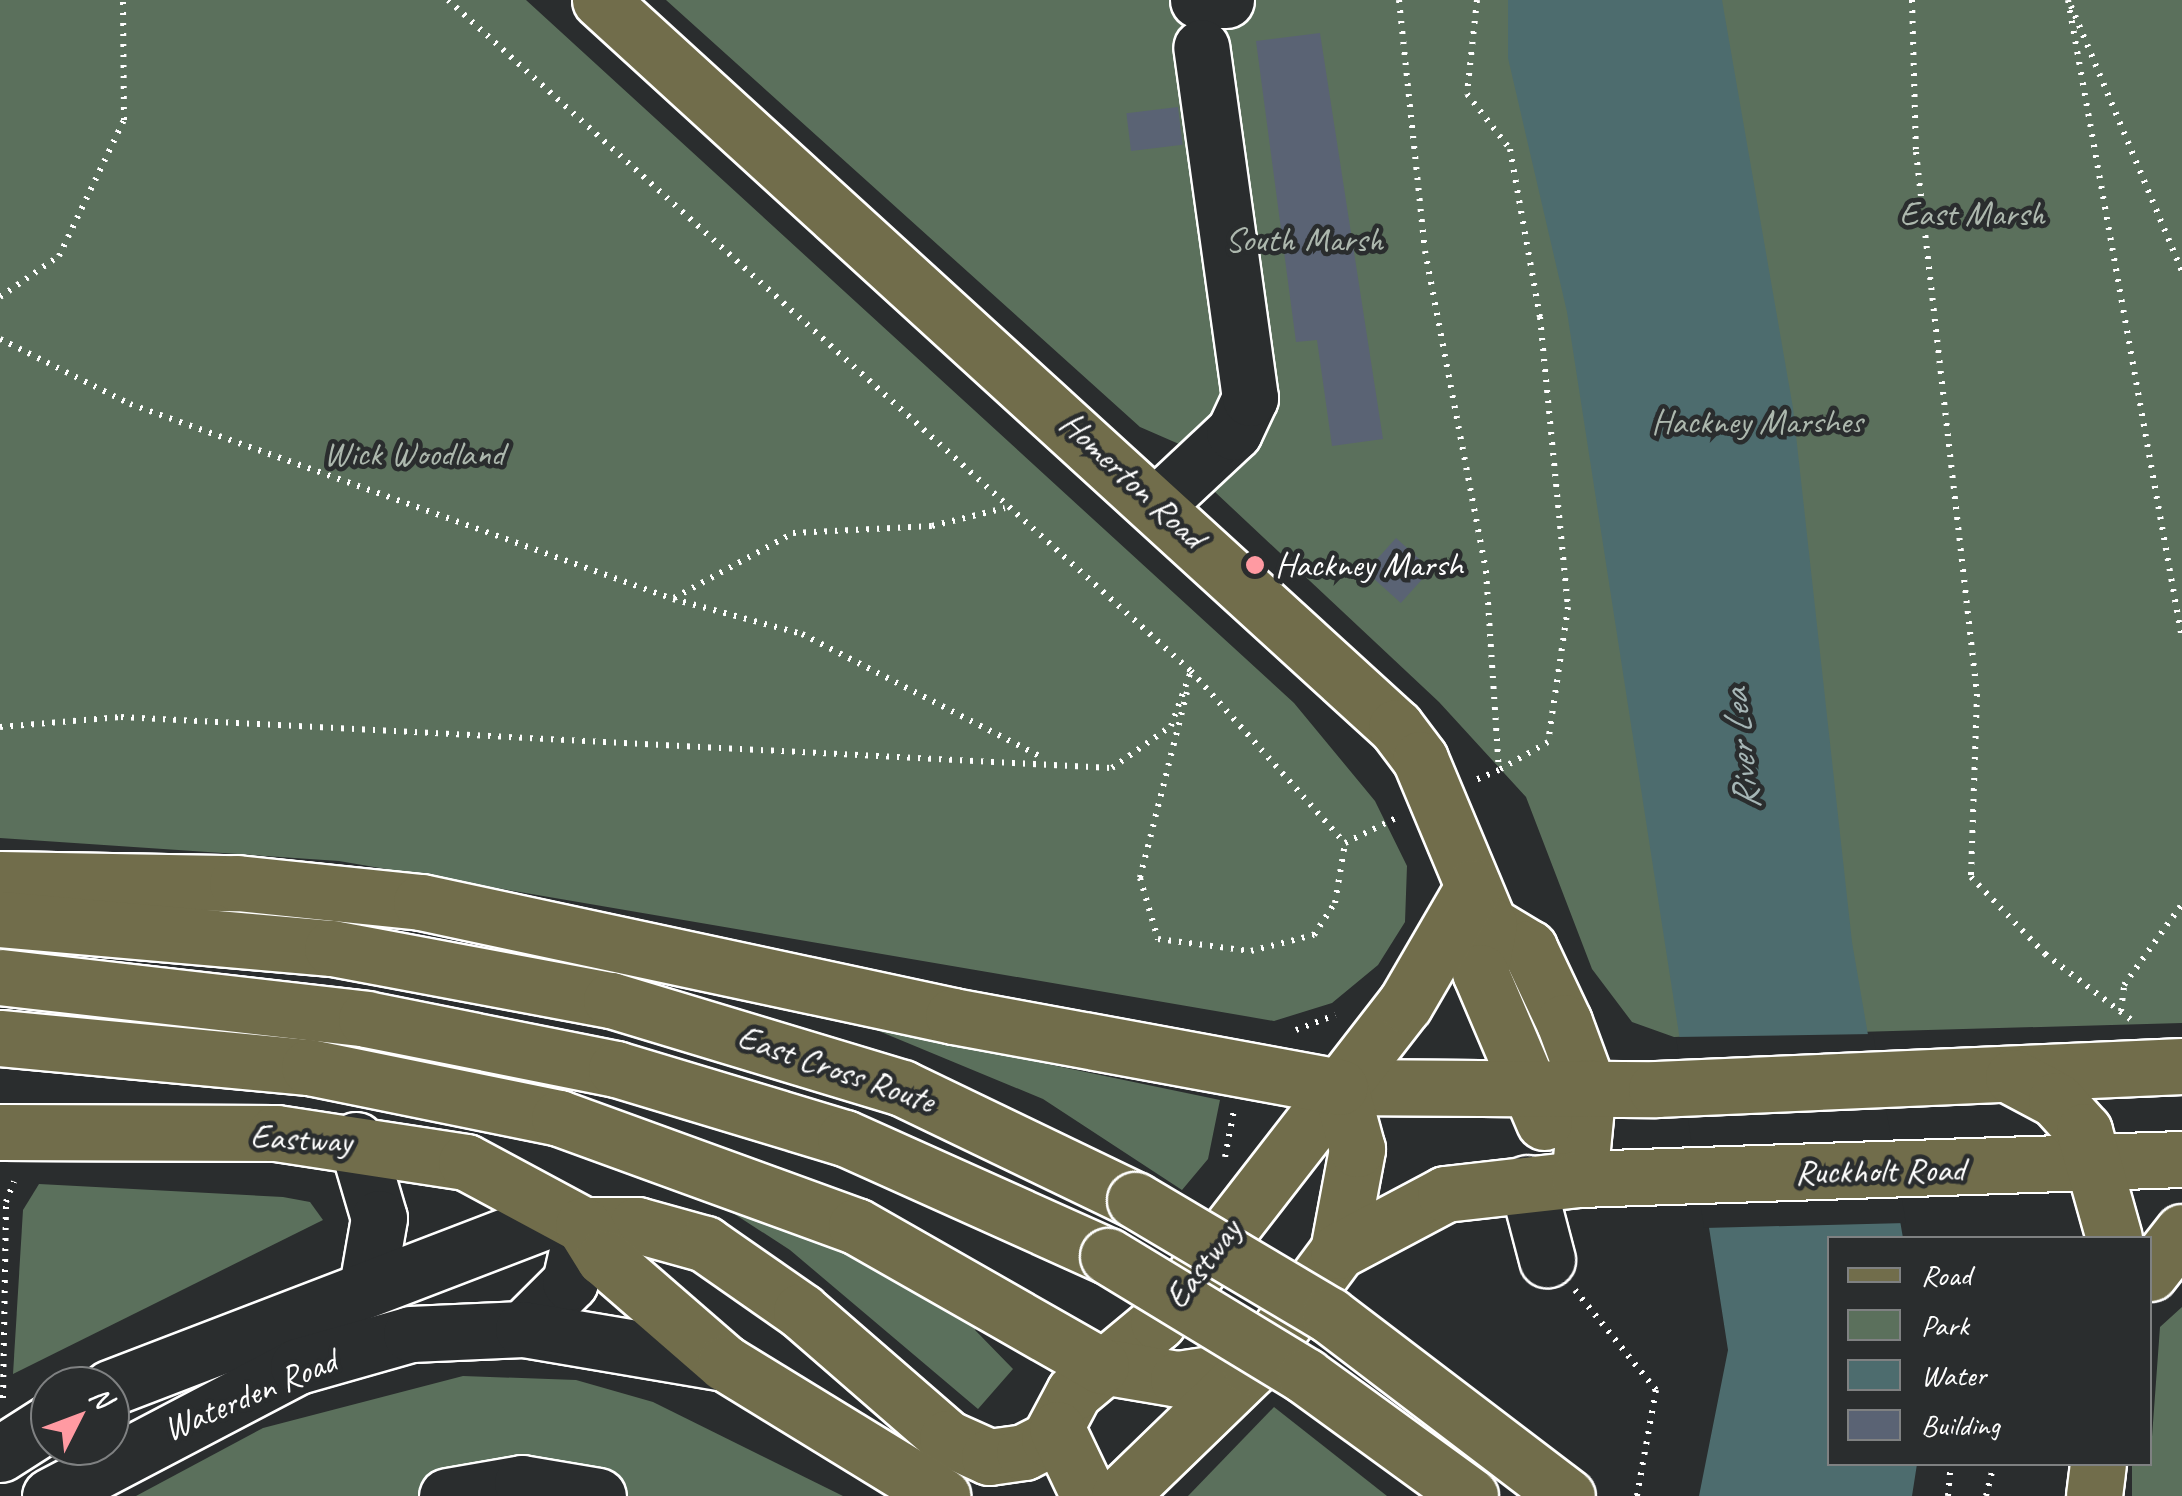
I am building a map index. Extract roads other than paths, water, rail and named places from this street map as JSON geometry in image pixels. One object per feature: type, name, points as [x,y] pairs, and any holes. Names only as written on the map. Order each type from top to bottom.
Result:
[{"type":"main road","name":"Homerton Road","points":[[600,0],[1158,502],[1396,727],[1438,797],[1481,906]]},
{"type":"main road","points":[[0,879],[237,883],[420,902],[953,1016],[1340,1086],[1528,1092],[1588,1086],[1656,1089],[2013,1078],[2182,1066]]},
{"type":"main road","name":"Eastway","points":[[7,1156],[356,1140],[466,1162],[572,1220],[678,1234],[735,1259],[947,1438],[989,1457],[1043,1445],[1056,1429],[1074,1392],[1158,1322],[1481,906]]},
{"type":"main road","points":[[1481,906],[1529,948],[1588,1086],[1553,1181]]},
{"type":"main road","points":[[1481,906],[1480,972],[1528,1092],[1553,1181]]},
{"type":"main road","name":"East Cross Route","points":[[0,919],[332,948],[611,1000],[902,1088],[1134,1200],[1329,1314],[1567,1496]]},
{"type":"main road","name":"East Cross Route","points":[[0,977],[366,1019],[616,1069],[844,1138],[1108,1256],[1305,1376],[1470,1496]]},
{"type":"main road","points":[[0,1038],[309,1067],[560,1118],[856,1226],[1102,1366],[1204,1379],[1251,1368]]},
{"type":"main road","points":[[2013,1078],[2056,1100],[2100,1164],[2114,1236]]},
{"type":"main road","points":[[1338,1251],[1357,1149],[1340,1086]]},
{"type":"main road","name":"Ruckholt Road","points":[[1553,1181],[2182,1159]]},
{"type":"main road","points":[[1119,1496],[1251,1368],[1338,1251],[1414,1204],[1553,1181]]},
{"type":"main road","name":"Eastway","points":[[572,1220],[604,1258],[725,1364],[942,1496]]},
{"type":"main road","points":[[2152,1270],[2182,1232]]},
{"type":"main road","points":[[1056,1429],[1089,1496]]},
{"type":"main road","points":[[2094,1496],[2098,1466]]},
{"type":"street","points":[[1158,502],[1234,432],[1250,398],[1208,16]]},
{"type":"street","points":[[356,1140],[379,1218],[367,1287]]},
{"type":"street","points":[[1547,1259],[1553,1181]]},
{"type":"street","points":[[523,1329],[570,1282],[572,1220]]},
{"type":"street","name":"Waterden Road","points":[[130,1380],[367,1287],[572,1220]]},
{"type":"street","name":"Waterden Road","points":[[50,1496],[298,1366],[411,1334],[523,1329],[725,1364]]},
{"type":"street","points":[[448,1496],[522,1482],[598,1496]]},
{"type":"water","name":"River Lea","points":[[1508,0],[1722,0],[1793,408],[1852,942],[1903,1236],[1827,1236],[1827,1466],[1917,1466],[1912,1496],[1699,1496],[1728,1350],[1567,312],[1508,58]]},
{"type":"place","name":"Hackney Marsh","points":[[1255,565]]},
{"type":"park label","name":"East Marsh","points":[[1972,214]]},
{"type":"park label","name":"South Marsh","points":[[1304,240]]},
{"type":"park label","name":"Hackney Marshes","points":[[1757,422]]},
{"type":"park label","name":"Wick Woodland","points":[[414,454]]}]
